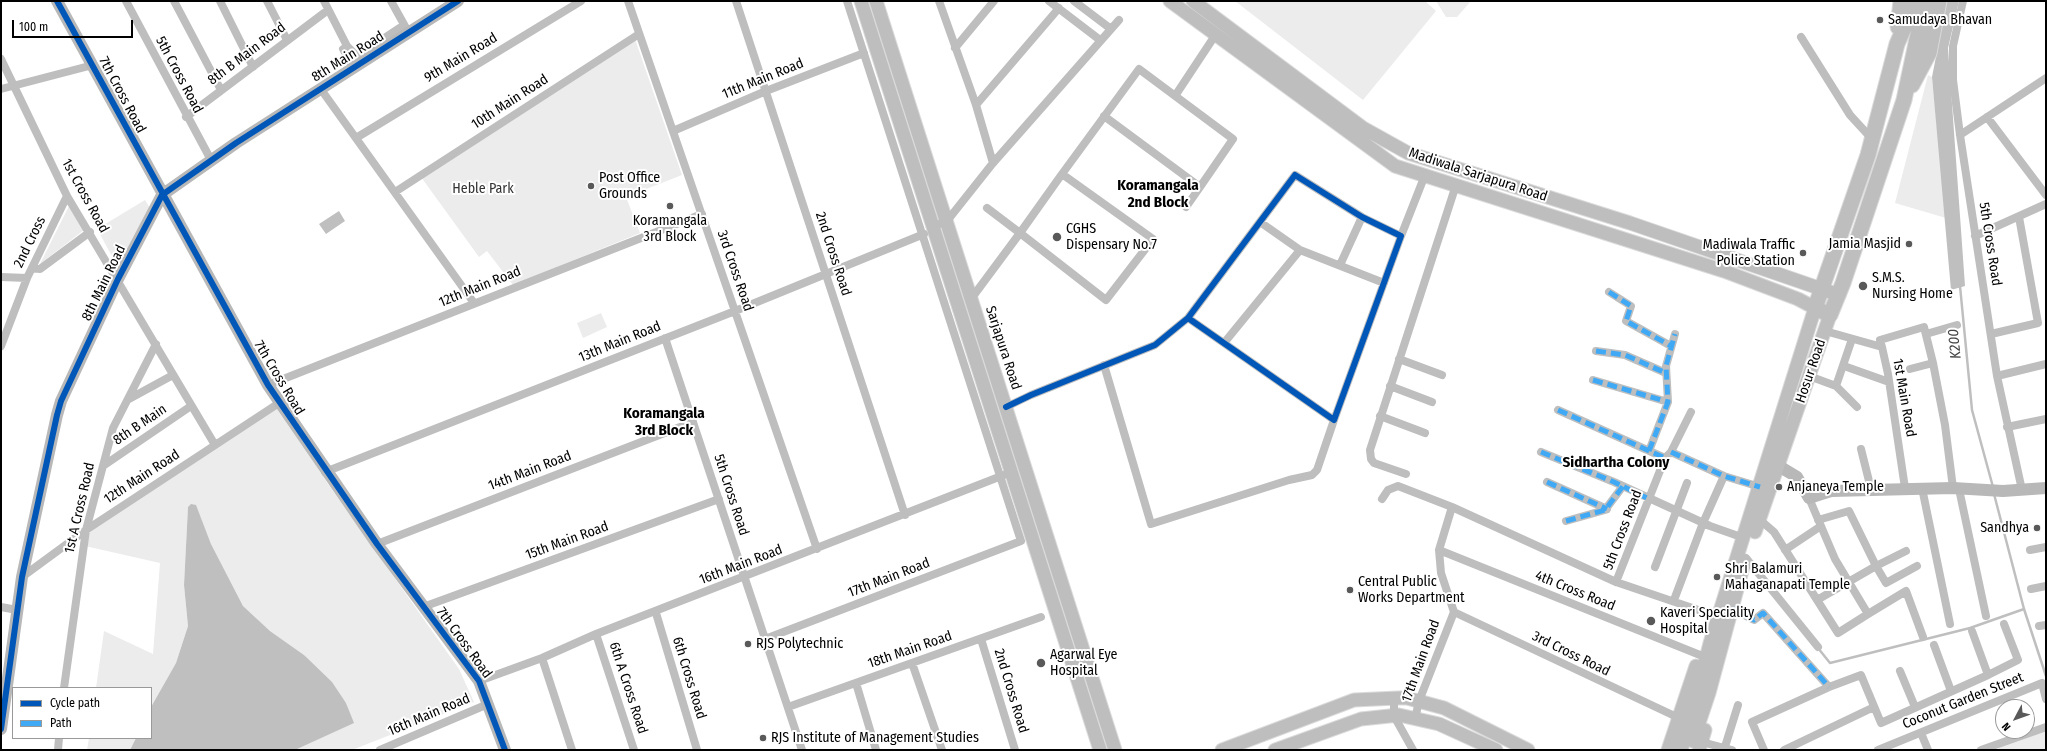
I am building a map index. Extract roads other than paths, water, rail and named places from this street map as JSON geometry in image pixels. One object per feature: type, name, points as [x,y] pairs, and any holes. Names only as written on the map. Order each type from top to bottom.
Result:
[{"type":"highway","points":[[1897,44],[1901,1]]},
{"type":"highway","name":"Hosur Road","points":[[1815,308],[1868,156],[1897,44],[1907,21],[1912,1]]},
{"type":"highway","name":"Hosur Road","points":[[1830,316],[1839,295],[1904,100],[1925,1]]},
{"type":"highway","points":[[1904,100],[1928,53],[1939,1]]},
{"type":"highway","points":[[1815,308],[1830,316]]},
{"type":"main road","name":"Sarjapura Road","points":[[861,1],[929,230],[1012,471],[1100,750]]},
{"type":"main road","name":"Sarjapura Road","points":[[876,1],[1115,750]]},
{"type":"main road","name":"Madiwala Sarjapura Road","points":[[1170,1],[1395,166],[1724,271],[1798,299],[1815,308]]},
{"type":"main road","name":"Madiwala Sarjapura Road","points":[[1193,1],[1364,128],[1408,153],[1630,223],[1839,295]]},
{"type":"main road","points":[[1283,84],[1289,72]]},
{"type":"main road","name":"Hosur Road","points":[[1681,750],[1688,729],[1710,643],[1815,308]]},
{"type":"main road","name":"Hosur Road","points":[[1690,750],[1709,693],[1746,558],[1830,316]]},
{"type":"main road","points":[[1668,750],[1700,655],[1710,643]]},
{"type":"main road","points":[[1700,746],[1711,712],[1709,693]]},
{"type":"main road","points":[[1222,750],[1354,700],[1407,698],[1444,708],[1528,750]]},
{"type":"main road","points":[[1275,750],[1361,719],[1399,715],[1439,724],[1496,750]]},
{"type":"street","name":"7th Cross Road","points":[[57,1],[162,195],[268,385],[325,472],[479,681],[505,750]]},
{"type":"street","name":"5th Cross Road","points":[[126,1],[186,117],[211,160]]},
{"type":"street","points":[[174,1],[221,90]]},
{"type":"street","points":[[220,1],[252,67]]},
{"type":"street","points":[[267,1],[287,40]]},
{"type":"street","points":[[318,1],[353,68]]},
{"type":"street","points":[[324,1],[346,46],[357,56],[406,29],[391,1]]},
{"type":"street","name":"8th Main Road","points":[[1,729],[22,577],[46,455],[61,401],[118,279],[162,195],[211,160],[353,68],[406,29],[458,1]]},
{"type":"street","name":"9th Main Road","points":[[356,138],[581,1]]},
{"type":"street","name":"3rd Cross Road","points":[[628,1],[817,549]]},
{"type":"street","name":"2nd Cross Road","points":[[736,1],[905,514]]},
{"type":"street","name":"Sarjapura Road","points":[[847,1],[864,53],[929,230],[1000,477],[1021,541]]},
{"type":"street","points":[[939,1],[976,105],[993,163]]},
{"type":"street","points":[[955,48],[994,1]]},
{"type":"street","points":[[1049,1],[1100,40]]},
{"type":"street","points":[[1074,1],[1111,29]]},
{"type":"street","name":"5th Cross Road","points":[[1963,1],[1953,46],[1953,80],[1997,376],[2022,490]]},
{"type":"street","points":[[976,105],[1059,8]]},
{"type":"street","name":"8th B Main Road","points":[[186,117],[324,13]]},
{"type":"street","points":[[947,221],[993,163],[1119,20]]},
{"type":"street","name":"10th Main Road","points":[[395,192],[639,34]]},
{"type":"street","points":[[1175,96],[1216,34]]},
{"type":"street","points":[[1801,37],[1850,115],[1872,139]]},
{"type":"street","name":"11th Main Road","points":[[673,131],[766,91],[864,53]]},
{"type":"street","name":"1st Cross Road","points":[[1,59],[67,196],[118,279],[215,445]]},
{"type":"street","points":[[1,89],[93,65]]},
{"type":"street","points":[[970,299],[1020,233],[1139,69],[1233,139],[1186,208]]},
{"type":"street","points":[[1960,135],[2046,78]]},
{"type":"street","points":[[320,88],[474,303]]},
{"type":"street","points":[[1104,116],[1200,187]]},
{"type":"street","points":[[1987,116],[2046,195]]},
{"type":"street","points":[[987,208],[1106,300],[1153,239],[1062,174]]},
{"type":"street","points":[[1006,407],[1031,395],[1155,344],[1188,318],[1295,175],[1362,217],[1400,236]]},
{"type":"street","points":[[1104,365],[1151,524],[1290,480],[1312,475],[1316,470],[1400,236],[1425,175]]},
{"type":"street","points":[[1406,474],[1374,463],[1371,459],[1372,441],[1456,185]]},
{"type":"street","name":"2nd Cross","points":[[1,346],[27,278],[67,196]]},
{"type":"street","points":[[1975,236],[2046,204]]},
{"type":"street","name":"12th Main Road","points":[[268,385],[702,214]]},
{"type":"street","points":[[1991,334],[2038,323],[2019,216]]},
{"type":"street","points":[[1340,265],[1362,217]]},
{"type":"street","name":"13th Main Road","points":[[325,472],[735,311],[826,274],[947,221]]},
{"type":"street","points":[[1260,222],[1300,250],[1384,282]]},
{"type":"street","points":[[32,268],[40,269],[90,232]]},
{"type":"street","points":[[1224,343],[1300,250]]},
{"type":"street","points":[[1,277],[27,278]]},
{"type":"street","points":[[1609,292],[1631,306],[1626,321],[1671,346]]},
{"type":"street","points":[[1188,318],[1334,420]]},
{"type":"street","points":[[1926,334],[1957,325]]},
{"type":"street","points":[[1882,347],[1880,340],[1924,327],[1933,363],[1956,488],[1986,616]]},
{"type":"street","name":"1st Main Road","points":[[1825,331],[1882,347],[1889,382],[1905,488]]},
{"type":"street","points":[[1649,451],[1668,402],[1666,366],[1675,334]]},
{"type":"street","name":"5th Cross Road","points":[[665,338],[802,750]]},
{"type":"street","points":[[1836,386],[1852,339]]},
{"type":"street","name":"1st A Cross Road","points":[[64,687],[86,530],[103,466],[114,428],[156,344]]},
{"type":"street","points":[[1596,351],[1625,355],[1666,373]]},
{"type":"street","points":[[1399,360],[1442,375]]},
{"type":"street","points":[[1910,369],[1933,363]]},
{"type":"street","points":[[1997,376],[2046,364]]},
{"type":"street","points":[[1844,366],[1889,382]]},
{"type":"street","points":[[128,400],[173,375]]},
{"type":"street","points":[[1809,376],[1836,386],[1857,407]]},
{"type":"street","points":[[1593,380],[1668,402]]},
{"type":"street","points":[[1390,386],[1432,402]]},
{"type":"street","name":"12th Main Road","points":[[22,577],[86,530],[279,403]]},
{"type":"street","name":"8th B Main","points":[[103,466],[191,406]]},
{"type":"street","points":[[1558,410],[1649,451],[1668,455],[1724,476],[1760,486]]},
{"type":"street","name":"5th Cross Road","points":[[1382,499],[1388,490],[1398,486],[1452,507],[1616,582],[1668,455],[1691,412]]},
{"type":"street","points":[[1380,416],[1425,433]]},
{"type":"street","points":[[2007,427],[2046,419]]},
{"type":"street","name":"14th Main Road","points":[[377,544],[693,422]]},
{"type":"street","points":[[1861,449],[1871,490]]},
{"type":"street","points":[[1541,452],[1623,486],[1703,523],[1744,538]]},
{"type":"street","points":[[1778,465],[1797,477],[1809,498],[1833,555],[1868,614]]},
{"type":"street","name":"16th Main Road","points":[[479,681],[542,658],[596,634],[817,549],[1012,471]]},
{"type":"street","points":[[1674,600],[1703,523],[1724,476]]},
{"type":"street","points":[[1547,482],[1606,509]]},
{"type":"street","points":[[1655,567],[1687,484]]},
{"type":"street","points":[[1566,521],[1606,509],[1623,486]]},
{"type":"street","points":[[1809,498],[1831,491],[1905,488],[1956,488],[2003,491],[2046,488]]},
{"type":"street","points":[[1922,488],[1950,624]]},
{"type":"street","name":"15th Main Road","points":[[423,607],[719,499]]},
{"type":"street","points":[[1452,507],[1439,550],[1441,573],[1454,612]]},
{"type":"street","points":[[1785,550],[1819,523],[1849,511],[1886,583],[1917,566]]},
{"type":"street","points":[[1759,519],[1774,532],[1838,633],[1906,591],[1923,638]]},
{"type":"street","name":"17th Main Road","points":[[765,639],[1021,541]]},
{"type":"street","points":[[2030,550],[2046,547]]},
{"type":"street","name":"4th Cross Road","points":[[1439,550],[1700,655]]},
{"type":"street","points":[[1817,600],[1876,566],[1906,551]]},
{"type":"street","points":[[1746,558],[1818,647]]},
{"type":"street","points":[[1616,582],[1674,600],[1719,617]]},
{"type":"street","points":[[2031,589],[2046,586]]},
{"type":"street","points":[[1,607],[17,610]]},
{"type":"street","points":[[1732,609],[1754,620],[1763,613],[1830,687]]},
{"type":"street","name":"6th Cross Road","points":[[656,612],[697,750]]},
{"type":"street","name":"18th Main Road","points":[[788,707],[1056,612]]},
{"type":"street","name":"3rd Cross Road","points":[[1454,612],[1679,718]]},
{"type":"street","name":"17th Main Road","points":[[1415,719],[1419,701],[1454,612]]},
{"type":"street","points":[[1764,750],[1752,722],[1830,687],[1861,675],[1881,722],[1988,675],[2018,660],[2004,624]]},
{"type":"street","points":[[1972,631],[1988,675]]},
{"type":"street","name":"6th A Cross Road","points":[[596,634],[634,750]]},
{"type":"street","name":"2nd Cross Road","points":[[982,639],[1015,750]]},
{"type":"street","points":[[1934,645],[1951,691]]},
{"type":"street","points":[[542,658],[572,750]]},
{"type":"street","points":[[912,663],[942,750]]},
{"type":"street","points":[[1900,671],[1914,707]]},
{"type":"street","points":[[856,683],[876,750]]},
{"type":"street","name":"Coconut Garden Street","points":[[1878,750],[2042,683],[2046,699]]},
{"type":"street","points":[[1394,698],[1394,716],[1413,750]]},
{"type":"street","name":"16th Main Road","points":[[380,750],[394,747],[488,704]]},
{"type":"street","points":[[1700,746],[1726,749],[1738,705]]},
{"type":"street","points":[[1784,750],[1874,707]]},
{"type":"street","points":[[1980,750],[1995,748],[2046,727]]},
{"type":"street","points":[[1922,733],[1928,750]]},
{"type":"street","points":[[58,750],[59,739]]},
{"type":"waterway","name":"K200","points":[[1960,286],[1972,410],[1993,487]]},
{"type":"waterway","name":"K200","points":[[1994,494],[2024,609],[2046,676]]},
{"type":"waterway","points":[[1818,648],[1830,663],[1970,628],[2024,609]]},
{"type":"place","name":"Samudaya Bhavan","points":[[1880,20]]},
{"type":"place","name":"Post Office Grounds","points":[[591,186]]},
{"type":"place","name":"Koramangala 3rd Block","points":[[670,206]]},
{"type":"place","name":"CGHS Dispensary No.7","points":[[1057,237]]},
{"type":"place","name":"Jamia Masjid","points":[[1909,244]]},
{"type":"place","name":"Madiwala Traffic Police Station","points":[[1803,253]]},
{"type":"place","name":"S.M.S. Nursing Home","points":[[1863,286]]},
{"type":"place","name":"Anjaneya Temple","points":[[1779,487]]},
{"type":"place","name":"Sandhya","points":[[2037,528]]},
{"type":"place","name":"Shri Balamuri Mahaganapati Temple","points":[[1717,577]]},
{"type":"place","name":"Central Public Works Department","points":[[1350,590]]},
{"type":"place","name":"Kaveri Speciality Hospital","points":[[1651,621]]},
{"type":"place","name":"RJS Polytechnic","points":[[748,644]]},
{"type":"place","name":"Agarwal Eye Hospital","points":[[1041,663]]},
{"type":"place","name":"RJS Institute of Management Studies","points":[[763,738]]},
{"type":"district","name":"Koramangala 2nd Block","points":[[1158,194]]},
{"type":"district","name":"Koramangala 3rd Block","points":[[664,422]]},
{"type":"district","name":"Sidhartha Colony","points":[[1616,463]]},
{"type":"park label","name":"Heble Park","points":[[483,189]]}]
